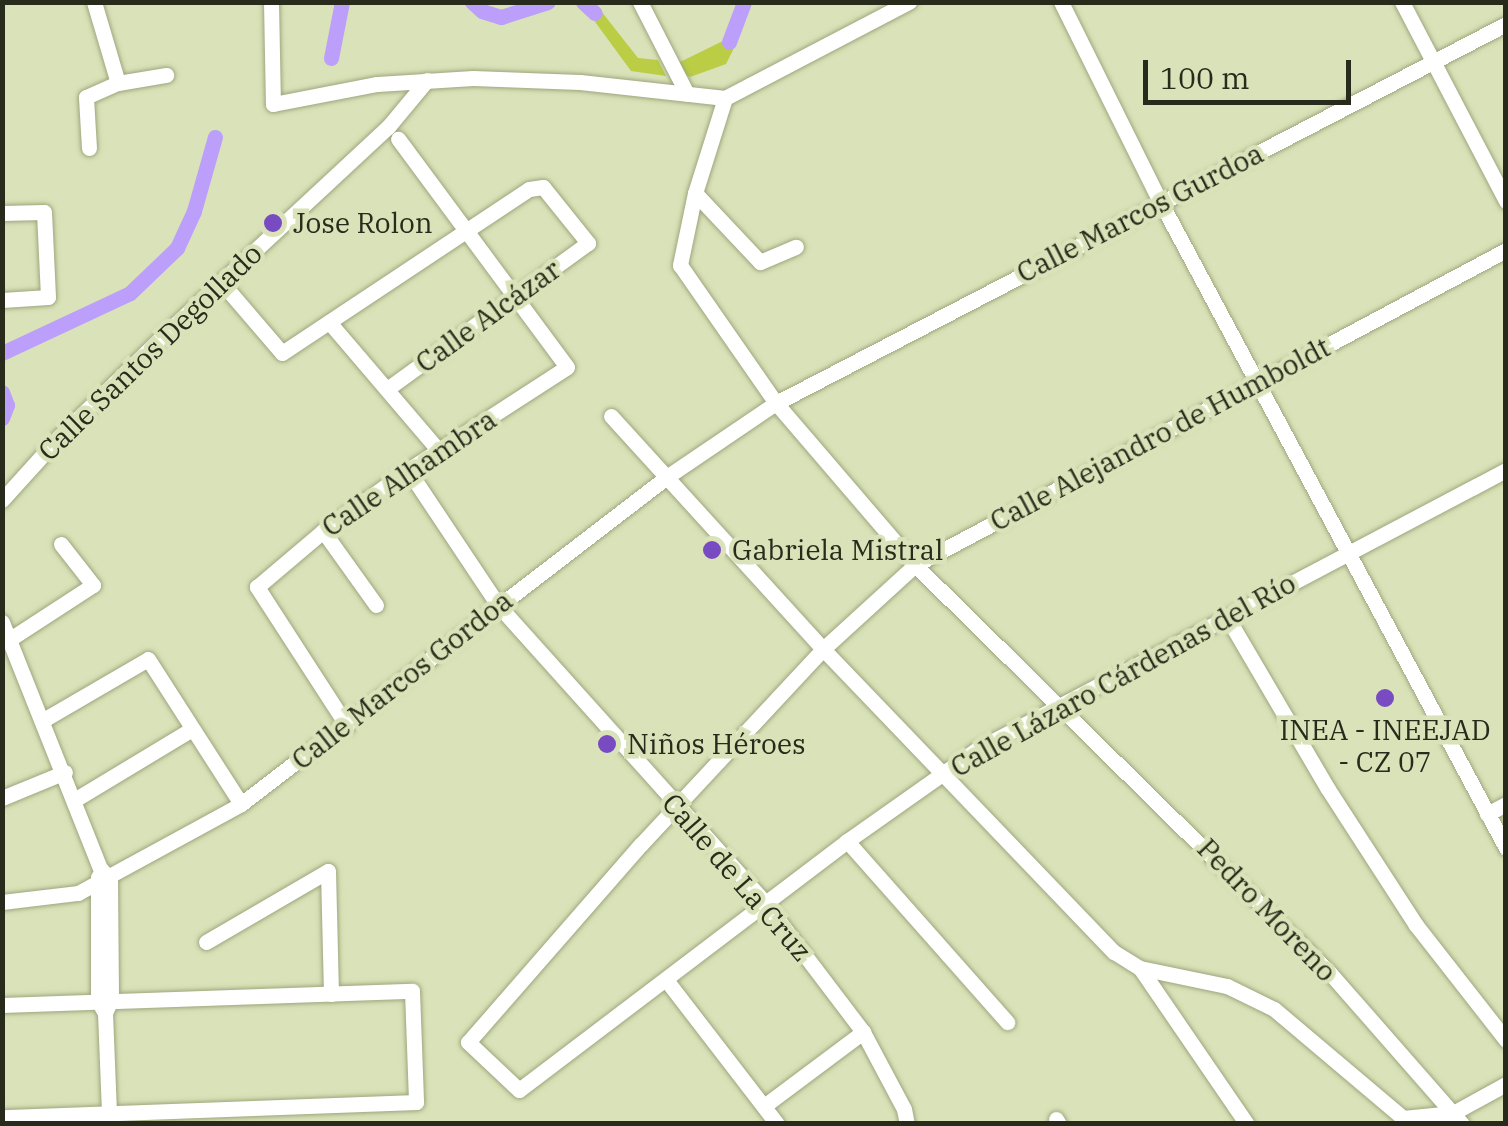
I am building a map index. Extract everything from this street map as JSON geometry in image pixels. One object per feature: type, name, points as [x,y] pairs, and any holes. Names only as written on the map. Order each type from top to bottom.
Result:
[{"type":"street","points":[[94,2],[118,83]]},
{"type":"street","points":[[271,2],[273,104],[377,84],[427,80],[580,82],[725,98],[909,2]]},
{"type":"street","points":[[640,2],[687,94]]},
{"type":"street","points":[[1061,2],[1160,201],[1506,848]]},
{"type":"street","points":[[1402,2],[1506,200]]},
{"type":"street","name":"Calle Marcos Gurdoa","points":[[776,403],[1506,24]]},
{"type":"street","points":[[89,148],[86,96],[118,83],[166,75]]},
{"type":"street","name":"Calle Santos Degollado","points":[[2,500],[59,437],[388,126],[427,80]]},
{"type":"street","name":"Pedro Moreno","points":[[725,98],[695,193],[680,265],[776,403],[915,565],[1062,705],[1329,972],[1457,1118]]},
{"type":"street","points":[[398,139],[515,296]]},
{"type":"street","name":"Calle Alcázar","points":[[387,389],[588,244],[543,187],[529,189],[467,230]]},
{"type":"street","points":[[695,193],[760,262],[796,247]]},
{"type":"street","points":[[2,213],[44,212],[48,297],[2,300]]},
{"type":"street","points":[[222,283],[282,353],[467,230]]},
{"type":"street","name":"Calle Alejandro de Humboldt","points":[[519,1090],[468,1042],[676,805],[823,648],[915,565],[1506,250]]},
{"type":"street","name":"Calle Alhambra","points":[[347,726],[257,586],[323,530],[567,367],[515,296]]},
{"type":"street","points":[[329,322],[439,451]]},
{"type":"street","name":"Calle Marcos Gordoa","points":[[2,902],[59,898],[241,804],[668,476],[776,403]]},
{"type":"street","points":[[611,416],[823,648],[1114,952],[1140,968],[1227,986],[1274,1009],[1403,1118],[1457,1118],[1506,1084]]},
{"type":"street","name":"Calle de La Cruz","points":[[408,470],[498,605],[766,904],[863,1032],[907,1124]]},
{"type":"street","name":"Calle Lázaro Cárdenas del Río","points":[[519,1090],[944,772],[1348,551],[1506,470]]},
{"type":"street","points":[[323,530],[376,605]]},
{"type":"street","points":[[62,544],[93,586],[4,627],[76,799],[102,877],[109,1113]]},
{"type":"street","points":[[1227,617],[1328,789],[1416,925],[1506,1040]]},
{"type":"street","points":[[44,719],[148,659],[241,804]]},
{"type":"street","points":[[76,799],[192,729]]},
{"type":"street","points":[[2,798],[65,772]]},
{"type":"street","points":[[1488,814],[1506,804]]},
{"type":"street","points":[[847,841],[1007,1022]]},
{"type":"street","points":[[206,942],[328,871],[331,994]]},
{"type":"street","points":[[1140,968],[1247,1124]]},
{"type":"street","points":[[667,981],[776,1124]]},
{"type":"street","points":[[2,1005],[105,1005],[412,991],[416,1102],[2,1117]]},
{"type":"street","points":[[764,1106],[863,1032]]},
{"type":"green space","points":[[601,11],[638,58],[658,60],[666,76],[631,71],[593,19]]},
{"type":"green space","points":[[727,39],[737,42],[726,64],[690,77],[685,74],[678,63]]},
{"type":"waterway","points":[[331,58],[342,2]]},
{"type":"waterway","points":[[472,2],[482,11],[501,17],[548,2]]},
{"type":"waterway","points":[[583,2],[595,13]]},
{"type":"waterway","points":[[729,42],[744,2]]},
{"type":"waterway","points":[[2,353],[130,293],[177,248],[194,211],[215,137]]},
{"type":"waterway","points":[[2,392],[7,405],[2,418]]},
{"type":"place","name":"Jose Rolon","points":[[273,223]]},
{"type":"place","name":"Gabriela Mistral","points":[[712,550]]},
{"type":"place","name":"INEA - INEEJAD - CZ 07","points":[[1385,698]]},
{"type":"place","name":"Niños Héroes","points":[[607,744]]}]
